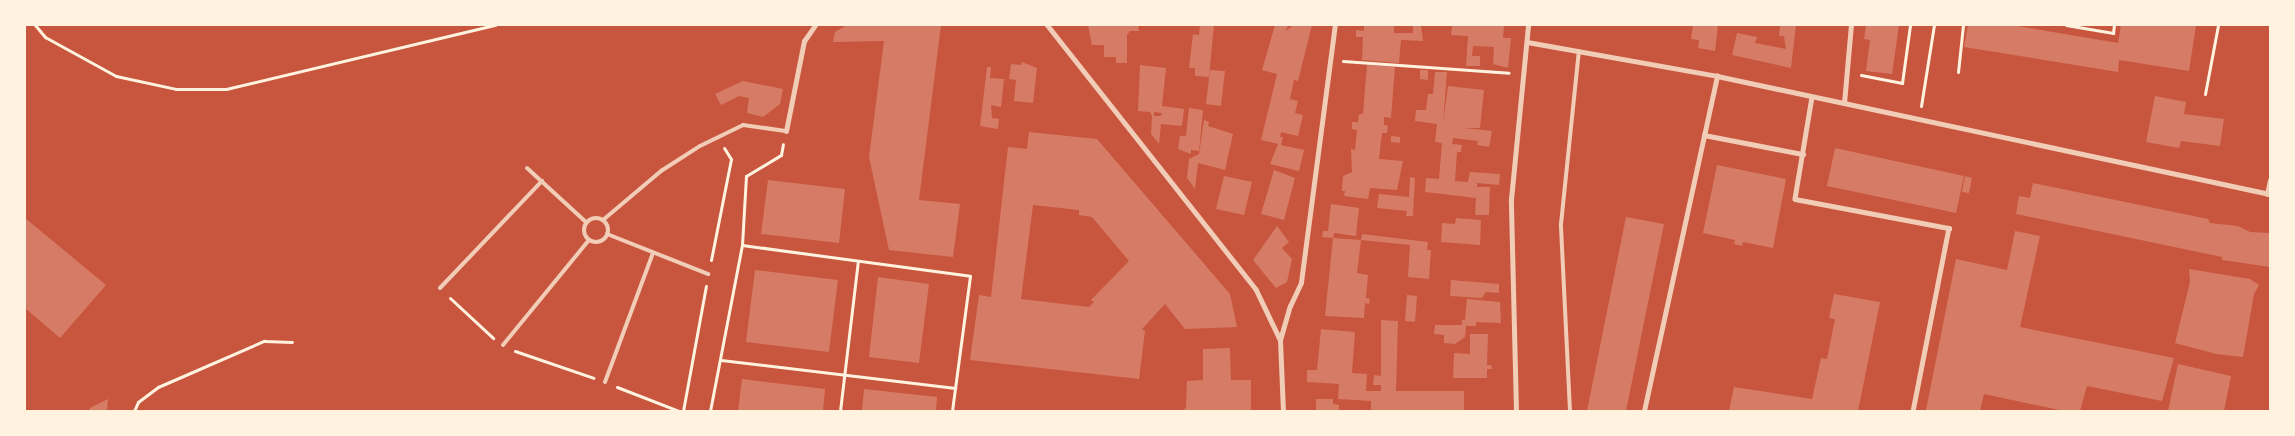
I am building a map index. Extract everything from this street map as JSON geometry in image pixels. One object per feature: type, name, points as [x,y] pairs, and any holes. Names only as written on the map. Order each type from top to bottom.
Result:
[{"type":"street","points":[[786,131],[804,41],[815,25]]},
{"type":"street","points":[[1047,25],[1256,290],[1280,340]]},
{"type":"street","points":[[1283,411],[1280,340],[1290,306],[1301,282],[1332,61],[1335,25]]},
{"type":"street","points":[[1516,411],[1511,200],[1528,25]]},
{"type":"street","points":[[1844,103],[1851,25]]},
{"type":"street","points":[[1527,42],[1717,76],[2269,194],[2270,180]]},
{"type":"street","points":[[1644,411],[1717,76]]},
{"type":"street","points":[[1812,97],[1796,199],[1949,228],[1913,411]]},
{"type":"street","points":[[1704,135],[1802,154]]},
{"type":"lane","points":[[1570,411],[1561,224],[1578,51]]},
{"type":"lane","points":[[603,220],[661,172],[700,146],[743,125],[786,131]]},
{"type":"lane","points":[[526,168],[587,222]]},
{"type":"lane","points":[[440,288],[542,181]]},
{"type":"lane","points":[[596,218],[603,220],[608,227],[608,234],[600,242],[589,240],[584,232],[587,222],[596,218]]},
{"type":"lane","points":[[608,234],[708,274]]},
{"type":"lane","points":[[503,345],[589,240]]},
{"type":"lane","points":[[605,382],[653,253]]},
{"type":"path","points":[[35,25],[46,37],[116,76],[176,89],[226,89],[494,25]]},
{"type":"path","points":[[1848,72],[1902,83],[1910,25]]},
{"type":"path","points":[[1919,119],[1934,25]]},
{"type":"path","points":[[1958,72],[1963,25]]},
{"type":"path","points":[[2066,25],[2113,33],[2114,25]]},
{"type":"path","points":[[2205,94],[2218,25]]},
{"type":"path","points":[[1332,61],[1522,74]]},
{"type":"path","points":[[710,411],[742,245],[746,176],[781,155],[786,131]]},
{"type":"path","points":[[742,245],[970,276],[952,411]]},
{"type":"path","points":[[840,411],[858,261]]},
{"type":"path","points":[[440,288],[503,345],[679,411]]},
{"type":"path","points":[[134,411],[138,402],[158,387],[255,344],[271,339],[292,342]]},
{"type":"path","points":[[721,360],[955,388]]},
{"type":"building","points":[[847,25],[941,25],[919,200],[960,204],[953,257],[889,250],[869,157],[884,41],[833,42],[835,32]]},
{"type":"building","points":[[1088,25],[1138,25],[1139,31],[1130,31],[1127,35],[1127,63],[1116,63],[1116,57],[1104,57],[1104,45],[1092,45]]},
{"type":"building","points":[[1200,25],[1214,25],[1209,77],[1195,76],[1195,68],[1189,68],[1193,34],[1199,35]]},
{"type":"building","points":[[1275,25],[1288,25],[1286,31],[1293,25],[1312,25],[1298,81],[1294,80],[1290,99],[1298,101],[1295,113],[1303,115],[1298,136],[1281,132],[1280,137],[1283,137],[1281,145],[1304,150],[1299,171],[1270,164],[1278,144],[1261,140],[1277,74],[1262,70]]},
{"type":"building","points":[[1364,25],[1394,25],[1394,33],[1413,33],[1413,25],[1421,25],[1423,41],[1401,40],[1399,63],[1362,60],[1363,37],[1356,37],[1356,30],[1364,31]]},
{"type":"building","points":[[1452,25],[1504,25],[1503,38],[1511,38],[1508,68],[1493,64],[1494,47],[1473,46],[1472,56],[1480,56],[1480,66],[1466,66],[1468,36],[1451,35]]},
{"type":"building","points":[[1693,25],[1718,25],[1715,51],[1698,48],[1699,40],[1691,39]]},
{"type":"building","points":[[1780,25],[1796,25],[1791,68],[1732,55],[1737,33],[1757,37],[1755,43],[1786,49],[1784,36],[1779,36]]},
{"type":"building","points":[[1866,25],[1899,25],[1892,74],[1866,71],[1870,40],[1864,39]]},
{"type":"building","points":[[1968,25],[2011,25],[2118,43],[2121,25],[2196,25],[2189,71],[2119,60],[2118,72],[1964,47]]},
{"type":"building","points":[[1022,62],[1037,68],[1033,103],[1014,101],[1016,80],[1009,79],[1011,64],[1021,65]]},
{"type":"building","points":[[1140,65],[1166,68],[1162,106],[1184,109],[1182,126],[1161,124],[1159,144],[1151,134],[1152,116],[1150,112],[1138,111]],"holes":[[[1154,112],[1162,113],[1161,116],[1154,116]]]},
{"type":"building","points":[[1367,65],[1395,67],[1391,118],[1384,117],[1384,125],[1388,126],[1387,133],[1382,133],[1379,159],[1403,161],[1397,190],[1370,188],[1368,199],[1344,196],[1345,191],[1342,191],[1343,176],[1352,172],[1351,149],[1355,150],[1357,130],[1352,129],[1352,122],[1358,122],[1359,114],[1363,114]]},
{"type":"building","points":[[987,67],[991,67],[990,78],[1004,79],[1001,107],[991,105],[992,118],[999,119],[998,129],[980,126]]},
{"type":"building","points":[[1210,70],[1225,71],[1221,106],[1206,104]]},
{"type":"building","points":[[1420,70],[1428,70],[1428,80],[1420,79]]},
{"type":"building","points":[[1435,72],[1447,72],[1443,124],[1448,86],[1484,90],[1480,128],[1464,128],[1492,131],[1489,147],[1477,145],[1478,141],[1453,138],[1452,144],[1462,145],[1461,152],[1457,152],[1455,181],[1468,182],[1470,172],[1500,174],[1499,185],[1477,183],[1477,187],[1490,187],[1489,215],[1475,215],[1476,198],[1425,192],[1426,178],[1439,179],[1442,143],[1435,142],[1437,124],[1415,121],[1416,110],[1426,110],[1428,94],[1433,94]]},
{"type":"building","points":[[743,81],[783,89],[780,104],[763,117],[747,113],[749,98],[739,96],[721,105],[715,94]]},
{"type":"building","points":[[2155,96],[2186,102],[2184,114],[2224,119],[2220,146],[2181,141],[2179,148],[2146,142]]},
{"type":"building","points":[[1189,108],[1203,110],[1199,151],[1191,150],[1191,154],[1178,149],[1180,136],[1186,136]]},
{"type":"building","points":[[1204,120],[1209,122],[1208,126],[1233,134],[1225,170],[1198,163],[1195,189],[1187,178],[1189,159],[1199,154]]},
{"type":"building","points":[[1029,132],[1097,139],[1230,294],[1237,327],[1185,329],[1165,304],[1142,329],[1145,331],[1139,379],[970,360],[979,295],[991,297],[1008,147],[1027,149]],"holes":[[[1033,205],[1079,210],[1079,215],[1092,217],[1129,261],[1091,300],[1094,302],[1089,307],[1021,299]]]},
{"type":"building","points":[[1391,136],[1400,137],[1400,143],[1391,142]]},
{"type":"building","points":[[1835,148],[1964,176],[1956,213],[1827,186]]},
{"type":"building","points":[[1717,165],[1786,179],[1773,248],[1743,242],[1742,246],[1734,244],[1735,240],[1703,233]]},
{"type":"building","points":[[1274,170],[1295,178],[1284,220],[1261,214]]},
{"type":"building","points":[[1224,176],[1252,182],[1244,215],[1216,209]]},
{"type":"building","points":[[1965,176],[1972,178],[1969,193],[1962,192]]},
{"type":"building","points":[[1410,177],[1415,178],[1413,216],[1406,216],[1407,211],[1377,208],[1379,194],[1409,197]]},
{"type":"building","points":[[768,180],[845,189],[839,243],[761,234]]},
{"type":"building","points":[[2033,183],[2208,219],[2210,223],[2238,226],[2250,232],[2270,233],[2270,267],[2222,260],[2222,257],[2016,214],[2019,196],[2030,198]]},
{"type":"building","points":[[1331,204],[1359,208],[1356,236],[1334,233],[1333,238],[1322,237],[1323,231],[1328,231]]},
{"type":"building","points":[[1626,217],[1664,224],[1626,411],[1587,411]]},
{"type":"building","points":[[25,218],[106,285],[60,338],[25,308]]},
{"type":"building","points":[[1456,218],[1481,220],[1480,245],[1441,242],[1442,223],[1455,224]]},
{"type":"building","points":[[1277,226],[1289,242],[1282,248],[1292,259],[1287,282],[1276,288],[1253,260]]},
{"type":"building","points":[[2015,231],[2040,236],[2020,327],[2174,358],[2162,401],[2087,386],[2080,411],[2064,411],[1984,394],[1980,411],[1926,410],[1956,259],[2007,270]]},
{"type":"building","points":[[1362,234],[1428,242],[1427,250],[1431,250],[1429,279],[1408,277],[1410,245],[1361,240]]},
{"type":"building","points":[[1333,238],[1361,240],[1357,273],[1368,275],[1366,298],[1370,299],[1369,304],[1365,303],[1364,318],[1325,316]]},
{"type":"building","points":[[2189,269],[2250,279],[2259,285],[2254,294],[2243,357],[2216,354],[2175,343],[2190,282]]},
{"type":"building","points":[[755,270],[838,280],[829,352],[746,342]]},
{"type":"building","points":[[878,277],[929,284],[919,363],[869,357]]},
{"type":"building","points":[[1451,280],[1499,284],[1499,293],[1486,292],[1482,298],[1450,296]]},
{"type":"building","points":[[1834,294],[1880,302],[1858,411],[1729,411],[1734,387],[1812,399],[1821,358],[1827,359],[1835,319],[1829,318]]},
{"type":"building","points":[[1407,295],[1417,296],[1415,322],[1405,321]]},
{"type":"building","points":[[1467,299],[1500,302],[1501,323],[1476,322],[1476,326],[1466,326],[1465,337],[1455,344],[1444,343],[1444,335],[1434,334],[1435,325],[1462,325],[1462,320],[1465,320]]},
{"type":"building","points":[[1381,320],[1398,321],[1396,391],[1464,391],[1464,411],[1371,411],[1371,401],[1338,399],[1339,384],[1307,382],[1307,370],[1317,370],[1321,329],[1355,332],[1352,373],[1367,374],[1366,391],[1381,391],[1381,385],[1373,385],[1374,375],[1381,376]]},
{"type":"building","points":[[1470,334],[1488,334],[1487,365],[1491,365],[1492,369],[1487,369],[1487,378],[1453,378],[1454,353],[1470,354]]},
{"type":"building","points":[[1230,348],[1231,380],[1251,380],[1251,411],[1182,411],[1186,408],[1187,381],[1203,380],[1203,349]]},
{"type":"building","points":[[2178,364],[2231,376],[2224,411],[2168,411]]},
{"type":"building","points":[[742,379],[825,389],[823,411],[738,411]]},
{"type":"building","points":[[864,389],[937,397],[936,411],[862,411]]},
{"type":"building","points":[[108,399],[107,411],[89,411],[90,408]]},
{"type":"building","points":[[1316,399],[1333,399],[1333,404],[1339,405],[1339,411],[1316,411]]}]
